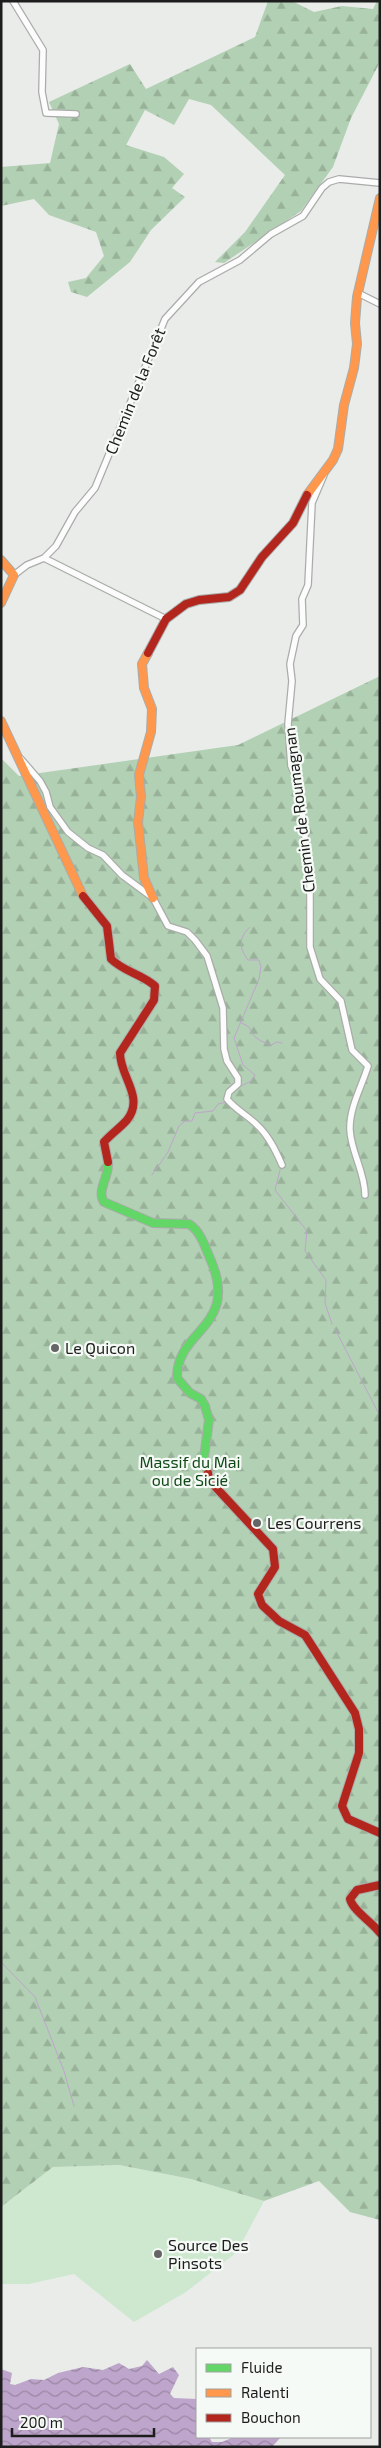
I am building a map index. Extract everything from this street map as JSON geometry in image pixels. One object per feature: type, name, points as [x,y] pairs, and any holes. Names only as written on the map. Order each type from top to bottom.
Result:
[{"type":"street","points":[[13,1],[43,50],[42,92],[46,113],[76,114]]},
{"type":"street","name":"Chemin de la Forêt","points":[[14,575],[27,565],[44,558],[65,534],[75,512],[95,488],[165,318],[180,301],[199,282],[240,260],[271,234],[303,216],[322,188],[329,182],[339,179],[380,183]]},
{"type":"street","points":[[282,1165],[274,1146],[257,1124],[235,1109],[227,1099],[229,1092],[238,1084],[238,1078],[227,1061],[224,1049],[223,1008],[207,956],[187,932],[168,926],[144,878],[139,835],[141,797],[138,775],[151,732],[152,709],[144,688],[142,664],[166,620],[192,602],[235,595],[262,557],[293,523],[302,502],[325,471],[338,449],[344,405],[351,383],[357,344],[355,323],[358,293],[380,198]]},
{"type":"street","points":[[358,293],[380,304]]},
{"type":"street","name":"Chemin de Roumagnan","points":[[325,471],[312,503],[308,585],[302,599],[303,625],[292,649],[288,724],[291,766],[299,784],[310,881],[310,947],[320,978],[341,1001],[352,1050],[368,1066],[350,1119],[350,1132],[365,1184],[365,1195]]},
{"type":"street","points":[[44,558],[166,620]]},
{"type":"street","points":[[1,560],[14,575],[1,602]]},
{"type":"street","points":[[1,721],[80,892],[107,926],[111,959],[119,966],[150,980],[156,989],[154,1000],[120,1053],[120,1062],[134,1090],[134,1102],[127,1121],[104,1142],[109,1168],[101,1192],[102,1199],[108,1204],[154,1224],[178,1221],[191,1224],[199,1234],[213,1264],[220,1289],[218,1306],[212,1319],[180,1361],[177,1378],[190,1393],[201,1399],[205,1406],[209,1420],[204,1458],[208,1480],[267,1540],[272,1549],[275,1567],[263,1583],[258,1594],[262,1605],[279,1621],[305,1635],[355,1713],[359,1724],[359,1752],[355,1771],[347,1784],[342,1801],[344,1815],[348,1820],[380,1833]]},
{"type":"street","points":[[19,757],[40,781],[46,792],[50,807],[68,832],[88,848],[103,855],[122,875],[153,898]]},
{"type":"street","points":[[380,1885],[357,1890],[350,1899],[352,1906],[371,1920],[380,1933]]},
{"type":"green space","points":[[268,1],[292,1],[314,12],[342,6],[373,9],[377,1],[380,1],[380,62],[351,118],[333,167],[301,211],[224,263],[215,262],[245,232],[285,175],[211,105],[189,99],[174,125],[145,110],[126,145],[164,157],[184,174],[172,188],[185,197],[151,230],[130,262],[87,297],[71,292],[68,282],[86,278],[104,256],[96,232],[49,215],[34,199],[1,206],[1,167],[50,163],[59,124],[49,102],[130,64],[146,89],[255,37]]},
{"type":"green space","name":"Massif du Mai ou de Sicié","points":[[380,676],[380,2220],[350,2212],[319,2181],[264,2201],[191,2179],[119,2165],[53,2167],[1,2207],[1,758],[19,776],[238,745]]},
{"type":"green space","points":[[119,2165],[191,2179],[264,2201],[237,2252],[186,2292],[134,2322],[74,2274],[29,2284],[1,2284],[1,2207],[53,2167]]},
{"type":"water","points":[[147,2360],[159,2374],[173,2367],[179,2375],[170,2394],[174,2398],[196,2399],[196,2438],[210,2438],[212,2442],[222,2442],[232,2438],[280,2438],[272,2447],[1,2447],[1,2369],[12,2373],[10,2384],[15,2385],[31,2379],[44,2380],[58,2373],[83,2367],[103,2370],[119,2363],[129,2369],[142,2366]]},
{"type":"waterway","points":[[239,1087],[251,1081],[255,1075],[243,1065],[234,1038],[259,979],[261,967],[259,960],[248,960],[243,951],[241,943],[243,935],[250,927]]},
{"type":"waterway","points":[[240,1022],[249,1027],[260,1040],[271,1045],[277,1042],[282,1043]]},
{"type":"waterway","points":[[152,1175],[168,1152],[179,1126],[185,1121],[192,1121],[195,1113],[213,1111],[218,1104],[227,1102]]},
{"type":"waterway","points":[[280,1170],[275,1190],[307,1231],[305,1251],[326,1280],[325,1303],[332,1324]]},
{"type":"waterway","points":[[335,1329],[380,1416]]},
{"type":"waterway","points":[[1,1962],[35,1997],[64,2071],[74,2106]]},
{"type":"traffic: fast","points":[[108,1162],[102,1188],[104,1202],[153,1223],[189,1224],[201,1238],[217,1280],[218,1298],[213,1313],[186,1348],[179,1361],[177,1378],[190,1393],[201,1399],[205,1406],[209,1420],[204,1457],[208,1473]]},
{"type":"traffic: slow","points":[[307,495],[333,460],[338,449],[344,405],[354,368],[357,344],[355,323],[357,297],[380,198]]},
{"type":"traffic: slow","points":[[1,560],[14,575],[1,603]]},
{"type":"traffic: slow","points":[[148,653],[142,664],[144,688],[152,709],[151,732],[139,775],[141,797],[138,822],[144,878],[153,898]]},
{"type":"traffic: slow","points":[[1,721],[83,896]]},
{"type":"traffic: jam","points":[[148,653],[166,619],[186,604],[199,600],[229,597],[240,590],[262,557],[293,523],[307,495]]},
{"type":"traffic: jam","points":[[83,896],[107,926],[111,959],[155,986],[154,1000],[120,1053],[134,1103],[132,1112],[127,1120],[104,1142],[108,1162]]},
{"type":"traffic: jam","points":[[208,1473],[209,1480],[273,1549],[275,1567],[258,1594],[262,1605],[279,1621],[305,1635],[355,1713],[359,1729],[359,1753],[342,1806],[348,1819],[380,1833]]},
{"type":"traffic: jam","points":[[380,1885],[357,1890],[350,1899],[355,1908],[380,1933]]},
{"type":"place","name":"Le Quicon","points":[[55,1348]]},
{"type":"place","name":"Les Courrens","points":[[257,1523]]},
{"type":"place","name":"Source Des Pinsots","points":[[158,2254]]}]
